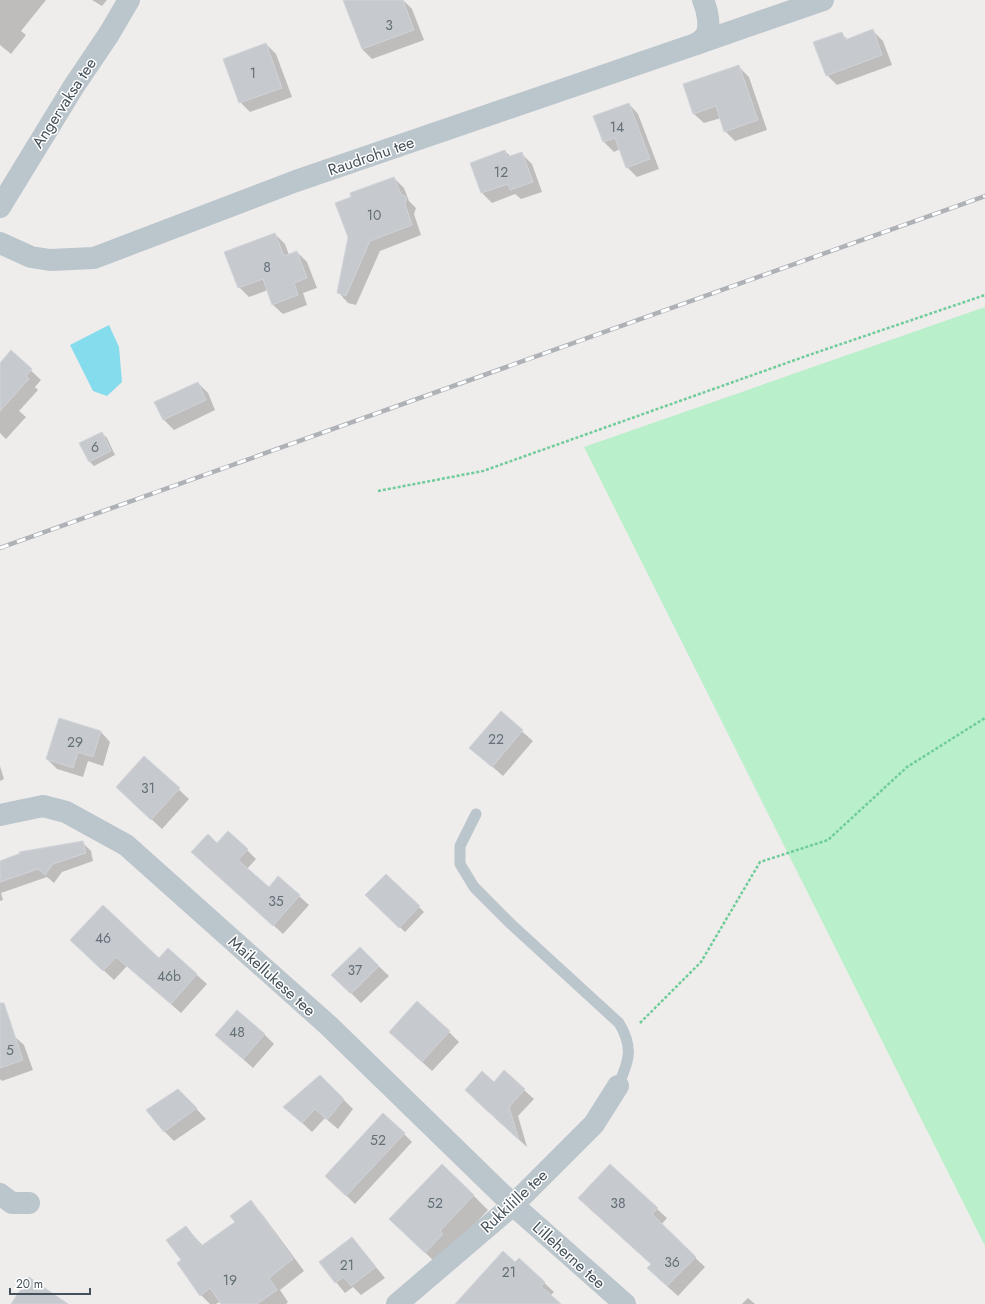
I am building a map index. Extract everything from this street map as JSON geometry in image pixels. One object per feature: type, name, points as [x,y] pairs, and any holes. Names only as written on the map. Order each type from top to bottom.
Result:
[{"type":"street","name":"Angervaksa tee","points":[[0,207],[129,0]]},
{"type":"street","points":[[696,44],[706,36],[708,27],[706,7],[703,0]]},
{"type":"street","name":"Raudrohu tee","points":[[0,242],[31,257],[50,260],[94,258],[296,181],[823,0]]},
{"type":"street","name":"Maikellukese tee","points":[[0,815],[43,806],[66,812],[126,845],[329,1026],[514,1205]]},
{"type":"street","name":"Rukkilille tee","points":[[397,1304],[514,1205],[594,1124],[618,1086]]},
{"type":"street","points":[[0,1194],[12,1202],[29,1203]]},
{"type":"street","name":"Lilleherne tee","points":[[514,1205],[624,1304]]},
{"type":"lane","points":[[476,814],[460,846],[460,864],[474,887],[512,926],[619,1023],[627,1036],[628,1062],[618,1086]]},
{"type":"path","points":[[378,491],[483,471],[809,355],[985,295]]},
{"type":"path","points":[[627,1036],[701,962],[760,862],[828,840],[907,767],[985,718]]},
{"type":"green space","points":[[985,307],[985,1246],[584,447]]},
{"type":"water","points":[[109,325],[119,347],[122,382],[107,396],[93,391],[70,345]]},
{"type":"building","points":[[343,0],[403,0],[414,30],[362,49]]},
{"type":"building","points":[[873,29],[882,55],[826,76],[813,42],[842,32],[845,40]]},
{"type":"building","points":[[266,43],[282,88],[239,103],[223,59]]},
{"type":"building","points":[[739,65],[758,120],[724,132],[716,106],[693,114],[683,84]]},
{"type":"building","points":[[629,103],[650,159],[626,168],[615,138],[603,142],[593,116]]},
{"type":"building","points":[[505,150],[507,157],[522,152],[533,182],[510,190],[508,184],[481,193],[470,163]]},
{"type":"building","points":[[394,177],[401,194],[407,197],[405,204],[412,225],[370,241],[346,296],[337,293],[348,237],[335,203],[351,197],[350,193]]},
{"type":"building","points":[[275,233],[284,256],[297,251],[307,278],[294,283],[298,295],[272,305],[263,279],[238,288],[224,252]]},
{"type":"building","points":[[11,350],[32,369],[26,376],[29,379],[0,411],[0,363]]},
{"type":"building","points":[[198,382],[206,400],[163,420],[154,402]]},
{"type":"building","points":[[102,432],[111,451],[89,462],[79,443]]},
{"type":"building","points":[[501,711],[523,730],[492,767],[469,748]]},
{"type":"building","points":[[59,718],[101,731],[93,757],[78,752],[73,768],[46,759]]},
{"type":"building","points":[[144,756],[180,788],[151,820],[116,787]]},
{"type":"building","points":[[228,831],[248,849],[238,860],[269,887],[278,876],[300,895],[273,926],[191,852],[208,834],[217,843]]},
{"type":"building","points":[[83,841],[86,853],[53,864],[45,875],[38,869],[0,882],[0,861],[21,853],[19,852]]},
{"type":"building","points":[[386,874],[420,906],[399,928],[365,895]]},
{"type":"building","points":[[103,905],[159,958],[168,948],[197,974],[171,1004],[116,957],[103,971],[70,940]]},
{"type":"building","points":[[360,947],[379,966],[351,994],[331,975]]},
{"type":"building","points":[[417,1001],[450,1031],[422,1062],[389,1032]]},
{"type":"building","points":[[0,1003],[4,1003],[23,1060],[0,1068]]},
{"type":"building","points":[[237,1010],[265,1034],[243,1059],[215,1035]]},
{"type":"building","points":[[504,1070],[525,1089],[509,1107],[519,1140],[465,1090],[482,1071],[494,1082]]},
{"type":"building","points":[[320,1075],[344,1099],[327,1120],[315,1109],[302,1123],[283,1107]]},
{"type":"building","points":[[178,1089],[197,1108],[164,1132],[146,1110]]},
{"type":"building","points":[[383,1113],[405,1133],[346,1196],[325,1176]]},
{"type":"building","points":[[442,1164],[474,1195],[440,1231],[443,1234],[425,1253],[389,1219]]},
{"type":"building","points":[[610,1164],[658,1208],[652,1214],[696,1257],[667,1286],[647,1268],[651,1264],[578,1198]]},
{"type":"building","points":[[251,1200],[293,1259],[269,1278],[277,1290],[257,1304],[221,1304],[210,1288],[200,1296],[177,1263],[181,1260],[166,1240],[186,1226],[201,1246],[235,1222],[230,1216]]},
{"type":"building","points":[[352,1237],[376,1267],[351,1286],[344,1277],[335,1283],[319,1262]]},
{"type":"building","points":[[503,1251],[515,1262],[519,1258],[545,1282],[541,1286],[561,1304],[455,1304]]},
{"type":"building","points":[[29,1277],[68,1304],[11,1304]]},
{"type":"railway","points":[[0,548],[985,196]]}]
